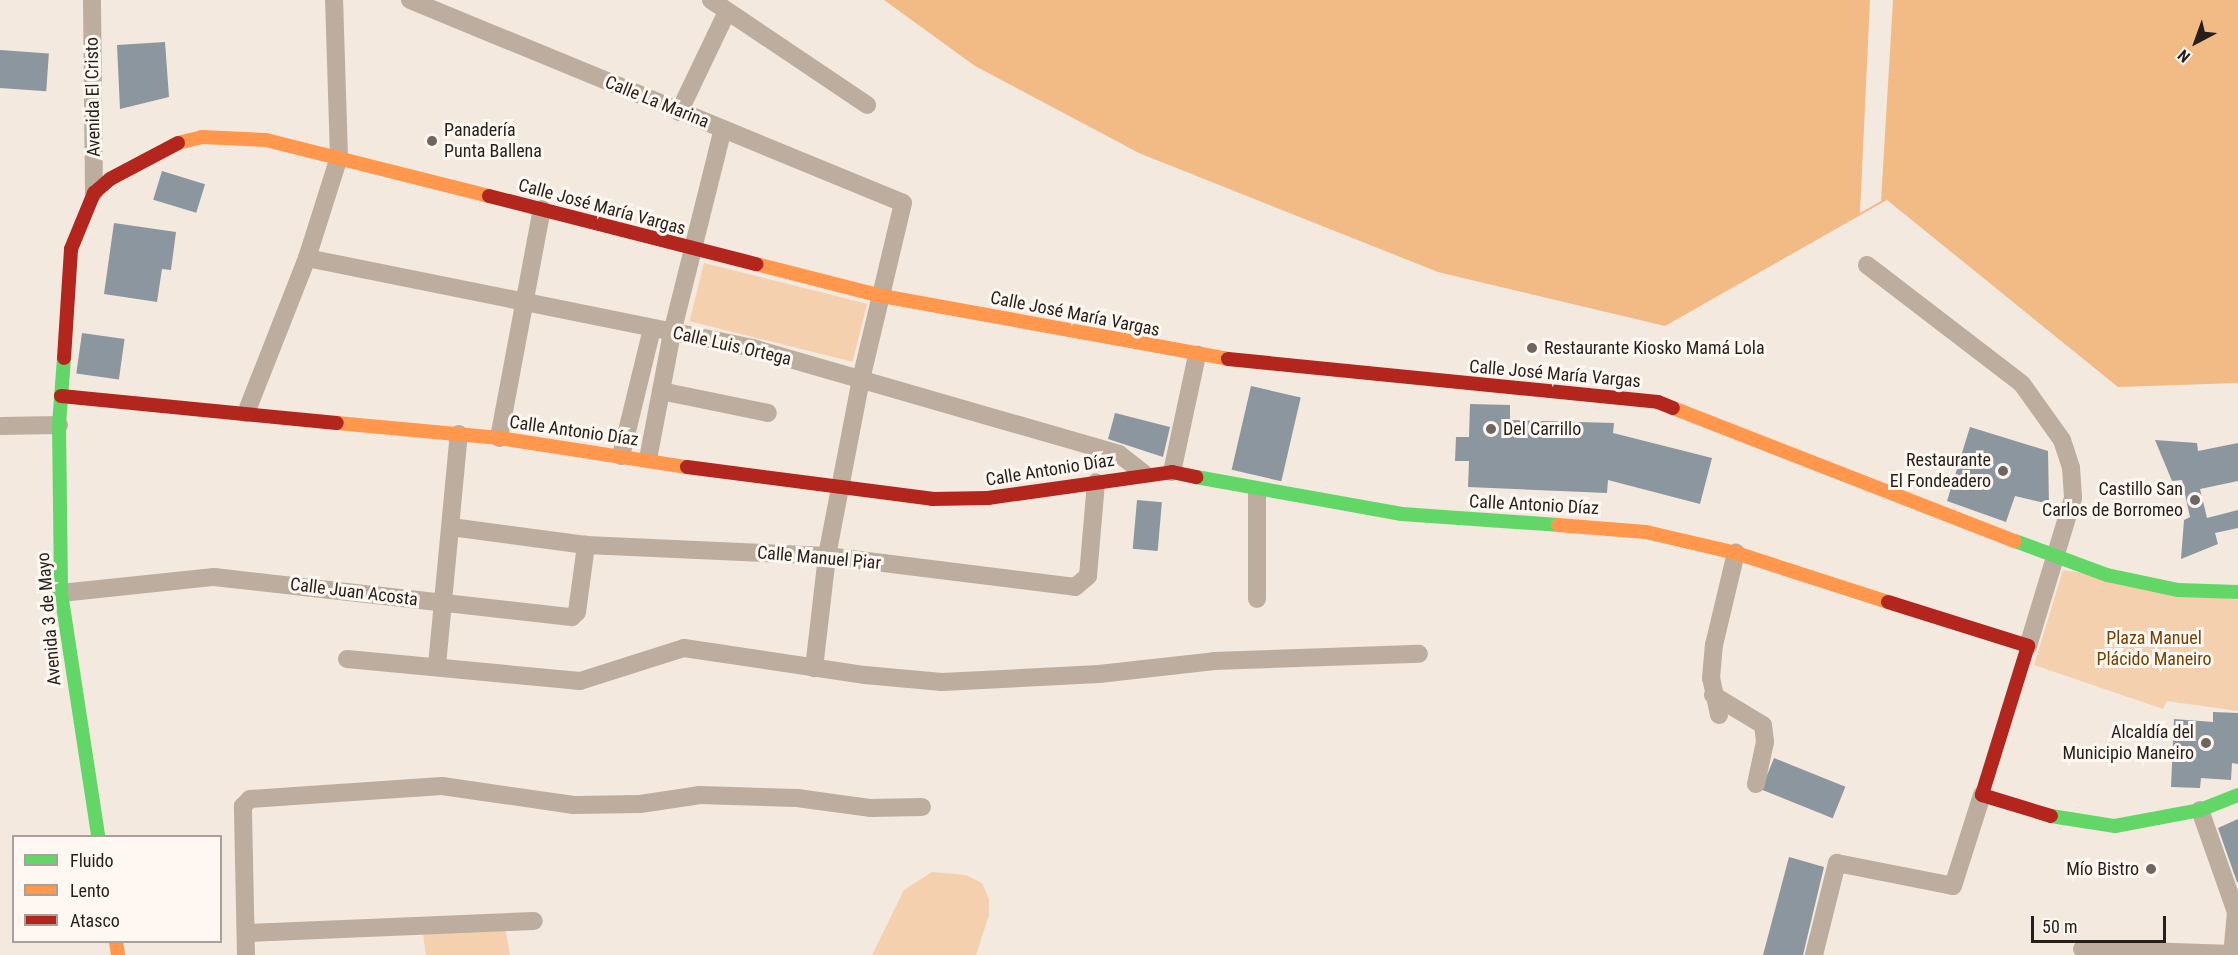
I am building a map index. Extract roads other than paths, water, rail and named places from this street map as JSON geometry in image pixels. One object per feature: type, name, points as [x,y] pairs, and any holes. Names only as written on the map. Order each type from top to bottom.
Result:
[{"type":"street","name":"Avenida El Cristo","points":[[92,0],[93,193]]},
{"type":"street","points":[[246,413],[307,258],[339,157],[334,0]]},
{"type":"street","name":"Calle La Marina","points":[[410,0],[903,203],[882,296]]},
{"type":"street","points":[[711,0],[867,105]]},
{"type":"street","points":[[679,112],[727,12]]},
{"type":"street","points":[[648,459],[672,333],[723,129]]},
{"type":"street","name":"Calle José María Vargas","points":[[93,193],[148,154],[202,137],[266,140],[882,296],[1197,355],[1373,377],[1658,402],[2054,556],[2145,586],[2238,592]]},
{"type":"street","name":"Avenida 3 de Mayo","points":[[93,193],[71,249],[59,425],[61,593],[98,835]]},
{"type":"street","points":[[499,438],[542,209]]},
{"type":"street","name":"Calle Luis Ortega","points":[[307,258],[752,348],[1119,453],[1143,473]]},
{"type":"street","points":[[1814,955],[1837,863],[1953,886],[2073,498],[2071,468],[2052,422],[2022,384],[1867,266]]},
{"type":"street","points":[[814,668],[827,556],[861,379],[882,296]]},
{"type":"street","points":[[621,456],[652,329]]},
{"type":"street","points":[[1172,472],[1197,355]]},
{"type":"street","points":[[662,391],[768,413]]},
{"type":"street","name":"Calle Antonio Díaz","points":[[61,396],[499,438],[840,490],[932,499],[988,498],[1143,473],[1172,472],[1257,491],[1402,514],[1646,532],[1736,553],[2028,646]]},
{"type":"street","points":[[0,426],[59,425]]},
{"type":"street","points":[[437,665],[459,434]]},
{"type":"street","name":"Calle Manuel Piar","points":[[451,527],[586,545],[827,556],[1075,587],[1088,576],[1096,482]]},
{"type":"street","points":[[1257,491],[1257,599]]},
{"type":"street","name":"Calle Juan Acosta","points":[[61,593],[214,577],[572,617],[577,612],[586,545]]},
{"type":"street","points":[[1719,716],[1713,694],[1714,645],[1736,553]]},
{"type":"street","points":[[347,659],[437,665],[580,681],[671,648],[684,648],[814,668],[942,682],[1099,674],[1214,661],[1419,654]]},
{"type":"street","points":[[1713,694],[1764,725],[1765,742],[1756,784]]},
{"type":"street","points":[[246,955],[248,933],[243,806],[250,799],[442,786],[574,806],[640,804],[700,795],[797,798],[871,808],[922,807]]},
{"type":"street","points":[[1982,795],[2036,814],[2115,826],[2200,810],[2238,795]]},
{"type":"street","points":[[2082,949],[2232,955],[2236,912],[2200,810]]},
{"type":"street","points":[[248,933],[534,921]]},
{"type":"place","name":"Panadería Punta Ballena","points":[[432,141]]},
{"type":"place","name":"Restaurante Kiosko Mamá Lola","points":[[1532,348]]},
{"type":"place","name":"Del Carrillo","points":[[1491,429]]},
{"type":"place","name":"Restaurante El Fondeadero","points":[[2003,471]]},
{"type":"place","name":"Castillo San Carlos de Borromeo","points":[[2195,500]]},
{"type":"place","name":"Alcaldía del Municipio Maneiro","points":[[2206,743]]},
{"type":"place","name":"Mío Bistro","points":[[2151,869]]},
{"type":"park label","name":"Plaza Manuel Plácido Maneiro","points":[[2154,649]]}]
